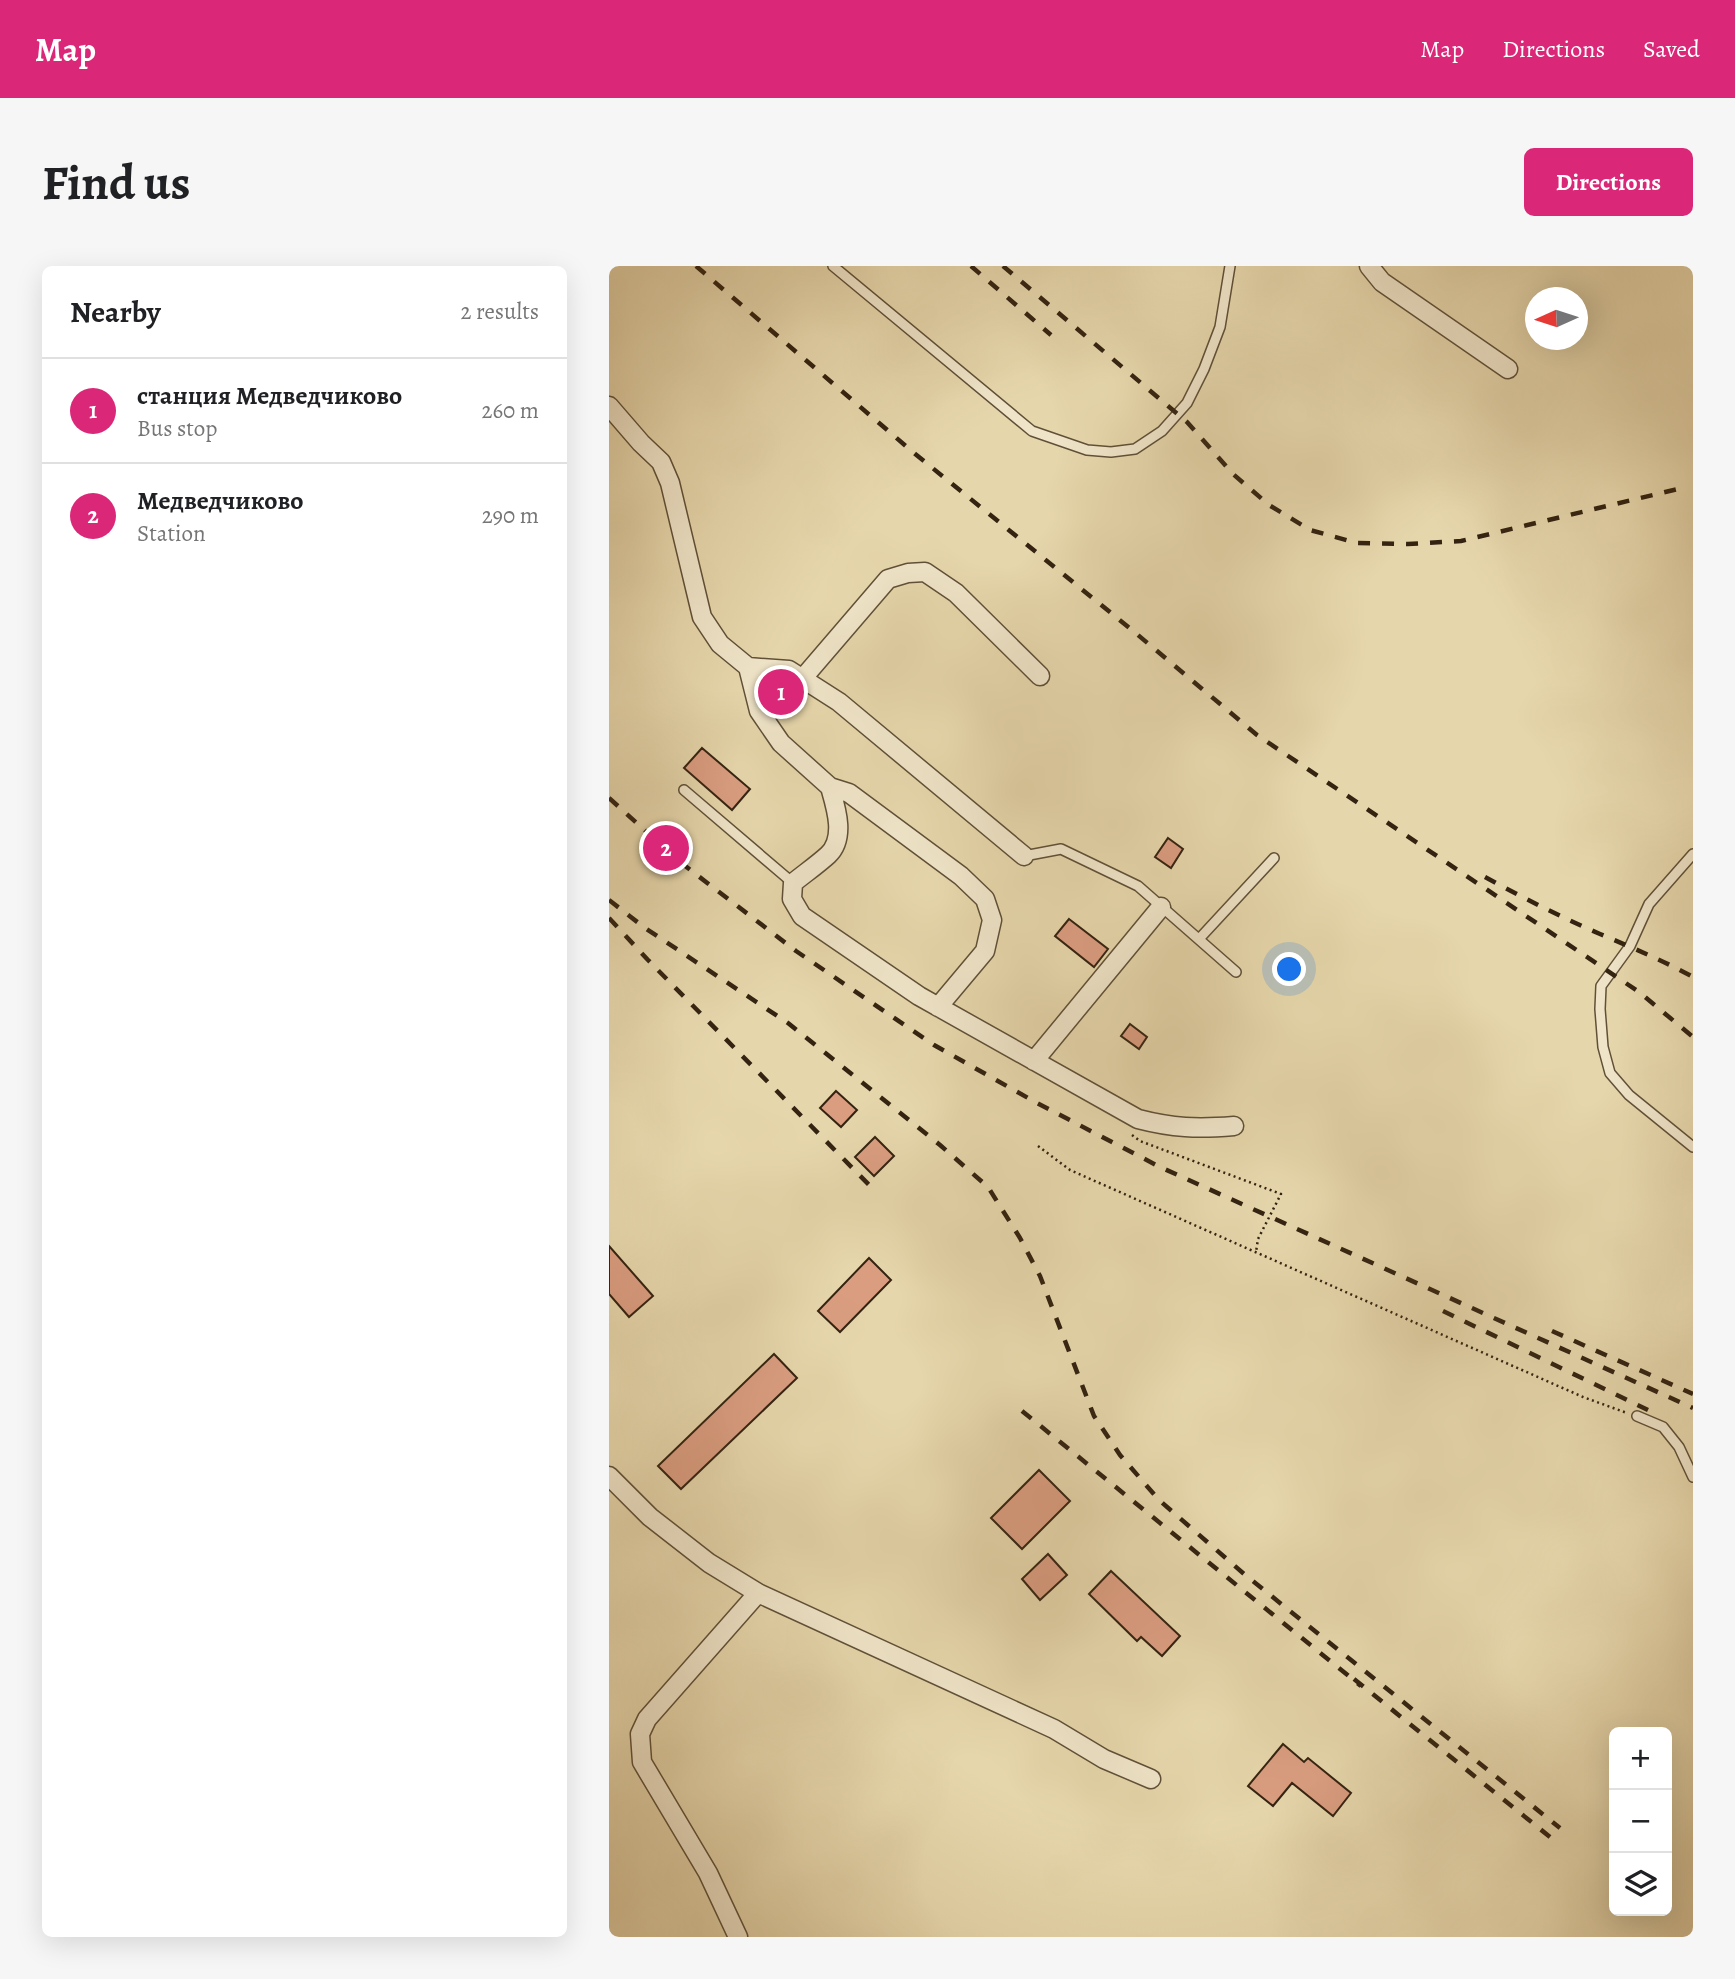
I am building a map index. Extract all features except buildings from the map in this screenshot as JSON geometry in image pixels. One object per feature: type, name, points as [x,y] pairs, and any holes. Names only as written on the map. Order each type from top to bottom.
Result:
[{"type":"street","points":[[1369,266],[1383,282],[1508,369]]},
{"type":"street","points":[[609,406],[661,462],[670,483],[702,617],[720,645],[748,667],[789,670],[839,702],[1024,856]]},
{"type":"street","points":[[803,678],[888,579],[908,573],[925,572],[956,593],[1040,676]]},
{"type":"street","points":[[748,667],[759,711],[781,743],[830,787],[858,799],[961,876],[985,899],[992,920],[985,951],[938,1007]]},
{"type":"street","points":[[830,787],[839,818],[837,837],[829,854],[793,883],[792,899],[802,916],[919,996],[1137,1119],[1167,1127],[1203,1129],[1234,1126]]},
{"type":"street","points":[[1034,1061],[1161,907]]},
{"type":"street","points":[[609,1476],[650,1517],[709,1563],[758,1594],[1054,1729],[1104,1759],[1151,1779]]},
{"type":"street","points":[[738,1937],[708,1873],[642,1762],[640,1734],[647,1719],[758,1594]]},
{"type":"lane","points":[[833,266],[1032,431],[1087,450],[1111,452],[1135,449],[1162,430],[1187,403],[1220,327],[1230,266]]},
{"type":"lane","points":[[684,790],[793,883]]},
{"type":"lane","points":[[1024,856],[1061,849],[1138,886],[1236,972]]},
{"type":"lane","points":[[1693,854],[1649,904],[1630,946],[1601,986],[1600,1009],[1603,1047],[1610,1073],[1629,1095],[1693,1147]]},
{"type":"lane","points":[[1199,939],[1274,858]]},
{"type":"lane","points":[[1637,1416],[1663,1427],[1679,1447],[1693,1477]]},
{"type":"path","points":[[1129,1133],[1140,1141],[1281,1194],[1258,1238],[1256,1252]]},
{"type":"path","points":[[1038,1146],[1070,1170],[1584,1397],[1637,1416]]},
{"type":"railway","points":[[696,266],[914,453],[1257,735],[1639,992],[1693,1037]]},
{"type":"railway","points":[[971,266],[1051,335]]},
{"type":"railway","points":[[1003,266],[1187,422],[1233,474],[1269,505],[1310,530],[1357,543],[1461,541],[1682,488]]},
{"type":"railway","points":[[609,798],[680,862],[796,951],[934,1045],[1037,1103],[1160,1167],[1693,1408]]},
{"type":"railway","points":[[1485,877],[1585,928],[1693,977]]},
{"type":"railway","points":[[609,900],[645,928],[788,1023],[988,1187],[1040,1276],[1094,1416],[1120,1455],[1159,1500],[1244,1574],[1560,1828]]},
{"type":"railway","points":[[609,918],[876,1192]]},
{"type":"railway","points":[[1443,1311],[1648,1410]]},
{"type":"railway","points":[[1552,1331],[1693,1394]]},
{"type":"railway","points":[[1022,1411],[1361,1686]]},
{"type":"railway","points":[[1354,1679],[1550,1837]]},
{"type":"place","name":"станция Медведчиково","points":[[781,692]]},
{"type":"place","name":"Медведчиково","points":[[666,848]]}]
